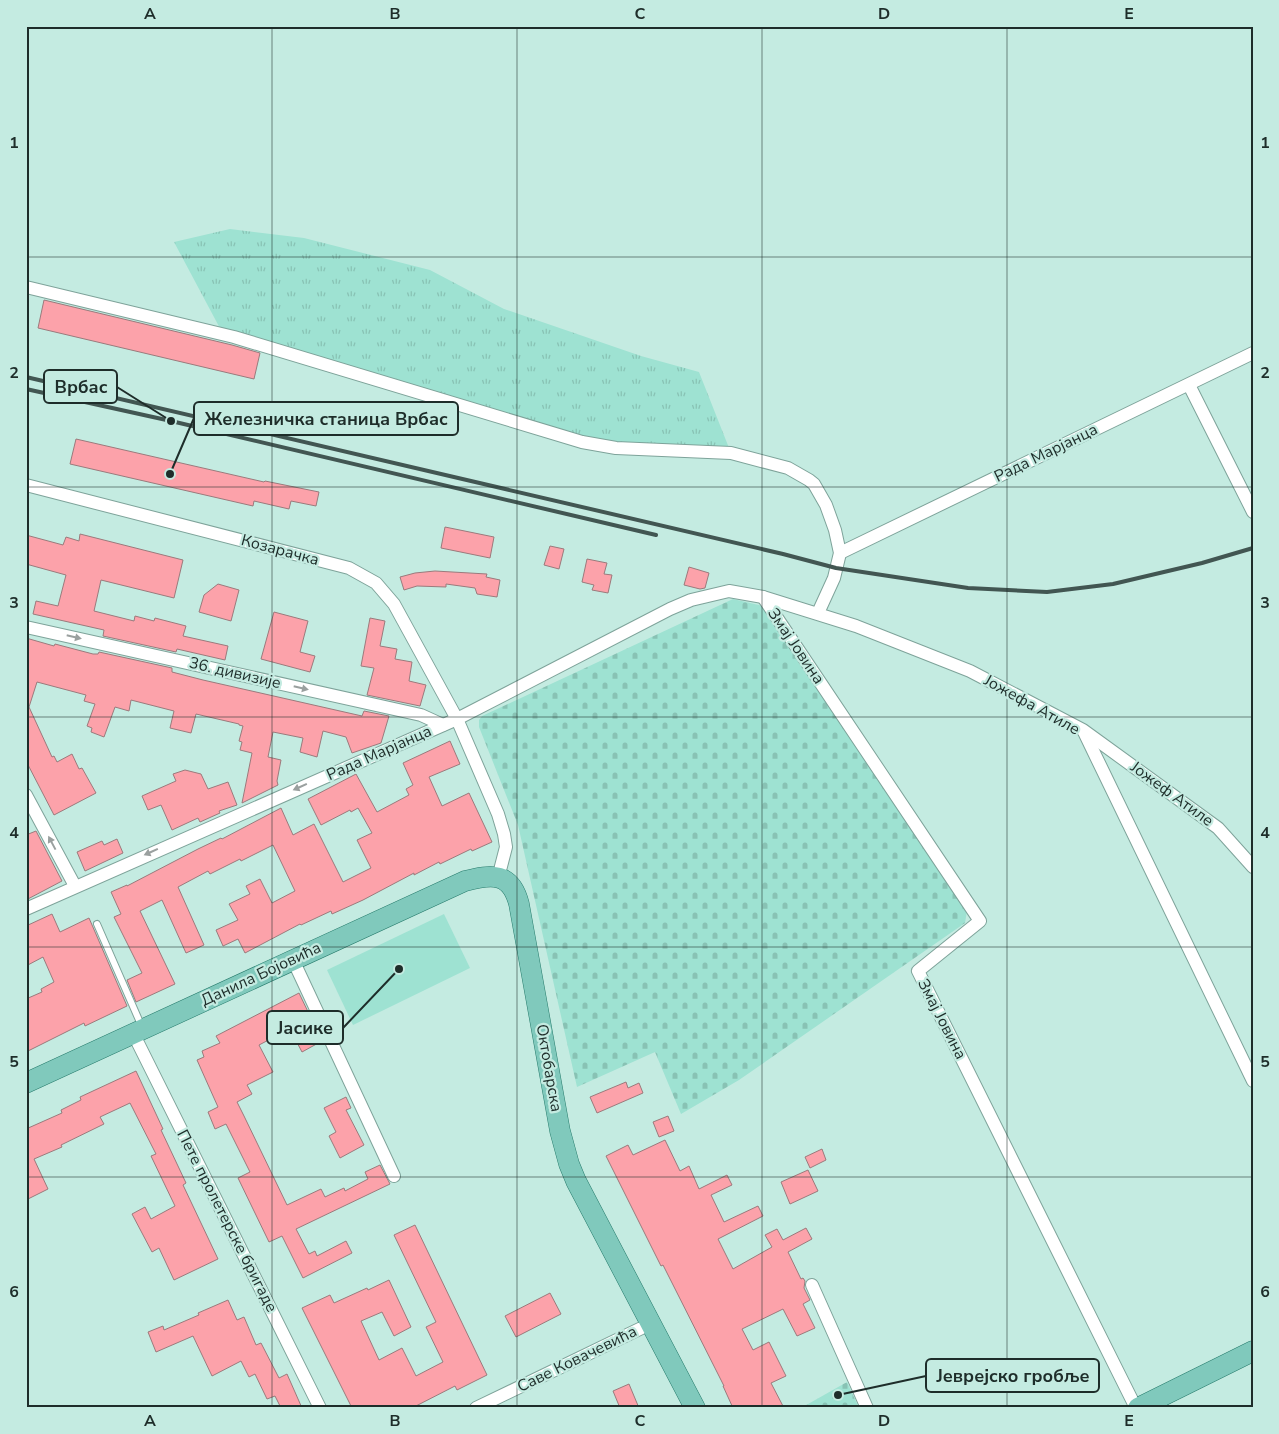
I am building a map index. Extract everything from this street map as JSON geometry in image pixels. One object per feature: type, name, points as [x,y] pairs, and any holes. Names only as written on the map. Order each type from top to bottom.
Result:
[{"type":"main road","name":"Данила Бојовића","points":[[26,1083],[464,881],[488,876],[498,878]]},
{"type":"main road","name":"Октобарска","points":[[498,878],[507,882],[516,892],[519,904],[560,1131],[569,1164],[576,1181],[695,1408]]},
{"type":"main road","points":[[1137,1408],[1253,1351]]},
{"type":"street","points":[[26,287],[234,337],[582,442],[616,448],[731,453],[788,468],[800,473],[809,480],[820,493],[833,522],[840,553],[834,578],[818,614]]},
{"type":"street","name":"Рада Марјанца","points":[[840,553],[1253,353]]},
{"type":"street","points":[[1189,385],[1253,512]]},
{"type":"street","name":"Козарачка","points":[[26,485],[340,565],[364,575],[376,583],[394,604],[457,718]]},
{"type":"street","name":"Рада Марјанца","points":[[26,908],[443,725],[670,609],[691,600],[729,591]]},
{"type":"street","name":"Јожефа Атиле","points":[[729,591],[763,597],[856,626],[970,671],[1083,730],[1253,1081]]},
{"type":"street","name":"Змај Јовина","points":[[763,597],[980,921],[918,971],[1137,1408]]},
{"type":"street","name":"36. дивизије","points":[[26,626],[421,715],[443,725]]},
{"type":"street","points":[[457,718],[498,814],[504,834],[506,847],[498,878]]},
{"type":"street","name":"Јожеф Атиле","points":[[1083,730],[1218,828],[1253,867]]},
{"type":"street","points":[[26,795],[75,886]]},
{"type":"street","points":[[292,960],[394,1176]]},
{"type":"street","name":"Пете пролетерске бригаде","points":[[138,1031],[320,1408]]},
{"type":"street","points":[[812,1286],[866,1408]]},
{"type":"street","name":"Саве Ковачевића","points":[[476,1408],[652,1323]]},
{"type":"lane","points":[[97,924],[138,1031]]},
{"type":"green space","points":[[230,229],[304,238],[430,270],[504,309],[641,356],[699,372],[731,453],[616,448],[223,334],[174,242]]},
{"type":"green space","points":[[733,599],[763,606],[967,911],[965,923],[739,1080],[681,1114],[655,1052],[577,1087],[518,825],[479,727],[479,720],[482,716]]},
{"type":"green space","points":[[444,914],[470,968],[353,1025],[327,970]]},
{"type":"green space","points":[[847,1382],[859,1408],[801,1408]]},
{"type":"building","points":[[44,300],[260,353],[254,379],[38,328]]},
{"type":"building","points":[[76,439],[264,482],[319,492],[316,506],[291,501],[289,509],[254,501],[253,506],[70,464]]},
{"type":"building","points":[[445,527],[494,537],[490,558],[441,548]]},
{"type":"building","points":[[80,534],[183,560],[174,598],[101,580],[94,611],[134,621],[135,616],[154,621],[155,618],[186,626],[183,636],[228,646],[225,660],[177,649],[176,652],[103,636],[104,630],[33,614],[36,601],[58,606],[66,575],[26,564],[26,535],[63,545],[66,537],[79,541]]},
{"type":"building","points":[[550,546],[564,549],[559,569],[544,565]]},
{"type":"building","points":[[587,559],[607,563],[604,574],[612,575],[608,593],[592,590],[594,585],[582,582]]},
{"type":"building","points":[[689,567],[709,573],[705,588],[700,589],[684,585]]},
{"type":"building","points":[[435,571],[487,574],[486,577],[500,580],[497,597],[477,594],[475,588],[446,584],[446,587],[417,586],[404,590],[400,577]]},
{"type":"building","points":[[218,584],[239,590],[231,621],[199,612],[204,595]]},
{"type":"building","points":[[274,612],[308,621],[300,652],[315,656],[310,672],[261,659]]},
{"type":"building","points":[[370,618],[385,621],[380,646],[397,649],[395,659],[412,662],[409,681],[426,685],[420,706],[367,695],[374,668],[361,666]]},
{"type":"building","points":[[26,638],[54,646],[55,644],[93,654],[98,654],[99,652],[172,668],[172,672],[203,680],[362,716],[364,711],[389,716],[381,743],[352,753],[346,737],[323,731],[317,757],[300,752],[303,738],[273,732],[268,757],[281,760],[278,785],[242,803],[252,753],[240,750],[242,742],[239,741],[243,726],[196,714],[191,733],[170,728],[174,711],[131,700],[129,711],[115,707],[104,737],[91,732],[92,728],[87,726],[95,704],[84,701],[86,695],[37,682],[29,707],[52,757],[54,756],[57,762],[72,754],[79,769],[82,768],[96,793],[54,815],[26,761]]},
{"type":"building","points":[[450,741],[460,764],[429,777],[442,806],[469,793],[492,842],[472,851],[471,849],[440,864],[439,862],[414,875],[414,873],[332,914],[331,911],[300,924],[245,953],[238,939],[223,946],[216,930],[238,920],[229,904],[250,894],[246,886],[260,879],[272,903],[295,891],[273,845],[210,874],[208,871],[178,887],[204,945],[186,953],[162,900],[140,911],[175,984],[136,1002],[127,980],[142,973],[114,917],[121,914],[111,892],[127,886],[281,808],[293,835],[314,824],[343,882],[371,868],[357,840],[372,833],[358,808],[351,812],[350,810],[321,825],[308,799],[356,774],[377,812],[409,795],[406,789],[413,785],[403,763]]},
{"type":"building","points":[[185,770],[201,774],[208,789],[228,782],[237,805],[219,811],[220,813],[200,822],[198,818],[172,830],[161,805],[148,810],[142,796],[176,781],[173,774]]},
{"type":"building","points":[[36,831],[62,881],[26,900],[26,835]]},
{"type":"building","points":[[117,839],[123,853],[85,871],[77,852],[102,841],[104,845]]},
{"type":"building","points":[[52,914],[60,932],[89,918],[127,1006],[85,1026],[84,1023],[26,1052],[26,999],[42,992],[41,989],[54,982],[43,957],[26,966],[26,926]]},
{"type":"building","points":[[299,993],[322,1041],[302,1052],[292,1033],[284,1037],[282,1033],[259,1045],[273,1072],[247,1085],[252,1094],[237,1102],[287,1205],[321,1189],[325,1197],[344,1188],[345,1191],[368,1179],[365,1172],[380,1165],[390,1184],[296,1229],[309,1254],[315,1251],[317,1256],[346,1241],[352,1253],[303,1278],[282,1236],[269,1242],[238,1178],[250,1172],[226,1124],[215,1129],[208,1112],[218,1107],[197,1060],[204,1057],[202,1051],[220,1043],[216,1036]]},
{"type":"building","points":[[136,1071],[186,1183],[183,1185],[218,1259],[174,1280],[159,1248],[152,1252],[132,1214],[145,1207],[151,1219],[175,1206],[151,1156],[156,1154],[130,1103],[100,1117],[104,1124],[61,1145],[62,1147],[34,1159],[48,1189],[26,1200],[26,1129],[62,1113],[61,1110],[81,1100],[80,1097]]},
{"type":"building","points":[[626,1082],[628,1088],[639,1083],[643,1093],[597,1113],[590,1097]]},
{"type":"building","points":[[346,1097],[351,1108],[346,1110],[364,1145],[340,1158],[329,1136],[336,1132],[324,1108]]},
{"type":"building","points":[[668,1116],[674,1131],[659,1137],[653,1122]]},
{"type":"building","points":[[665,1140],[680,1171],[689,1166],[699,1189],[727,1175],[732,1185],[711,1195],[724,1222],[758,1206],[763,1216],[718,1239],[733,1269],[772,1247],[765,1235],[777,1229],[783,1240],[806,1228],[812,1239],[788,1252],[801,1279],[803,1278],[805,1281],[804,1288],[810,1300],[803,1304],[815,1328],[797,1336],[783,1309],[742,1329],[753,1350],[769,1342],[786,1376],[771,1383],[784,1408],[733,1408],[724,1386],[606,1156],[628,1145],[633,1155]]},
{"type":"building","points":[[822,1149],[826,1160],[810,1168],[805,1157]]},
{"type":"building","points":[[808,1170],[818,1191],[790,1204],[781,1182]]},
{"type":"building","points":[[415,1225],[487,1375],[457,1390],[455,1386],[412,1408],[352,1408],[302,1308],[330,1295],[334,1303],[389,1280],[411,1327],[394,1336],[382,1312],[361,1321],[379,1360],[402,1348],[416,1376],[443,1362],[426,1327],[436,1322],[394,1235]]},
{"type":"building","points":[[550,1293],[561,1314],[516,1337],[505,1316]]},
{"type":"building","points":[[228,1300],[237,1320],[244,1317],[256,1345],[261,1343],[279,1378],[287,1374],[302,1408],[281,1408],[275,1396],[267,1399],[255,1374],[249,1377],[241,1361],[212,1376],[193,1336],[156,1352],[148,1332],[163,1326],[164,1330]]},
{"type":"building","points":[[629,1384],[639,1408],[620,1408],[613,1391]]},
{"type":"railway","points":[[26,377],[836,568],[968,588],[1047,592],[1113,584],[1202,563],[1253,548]]},
{"type":"railway","points":[[26,389],[171,421],[656,535]]},
{"type":"place","name":"Врбас","points":[[171,421]]},
{"type":"place","name":"Железничка станица Врбас","points":[[170,474]]},
{"type":"place","name":"Јасике","points":[[399,969]]},
{"type":"place","name":"Јеврејско гробље","points":[[838,1395]]}]
